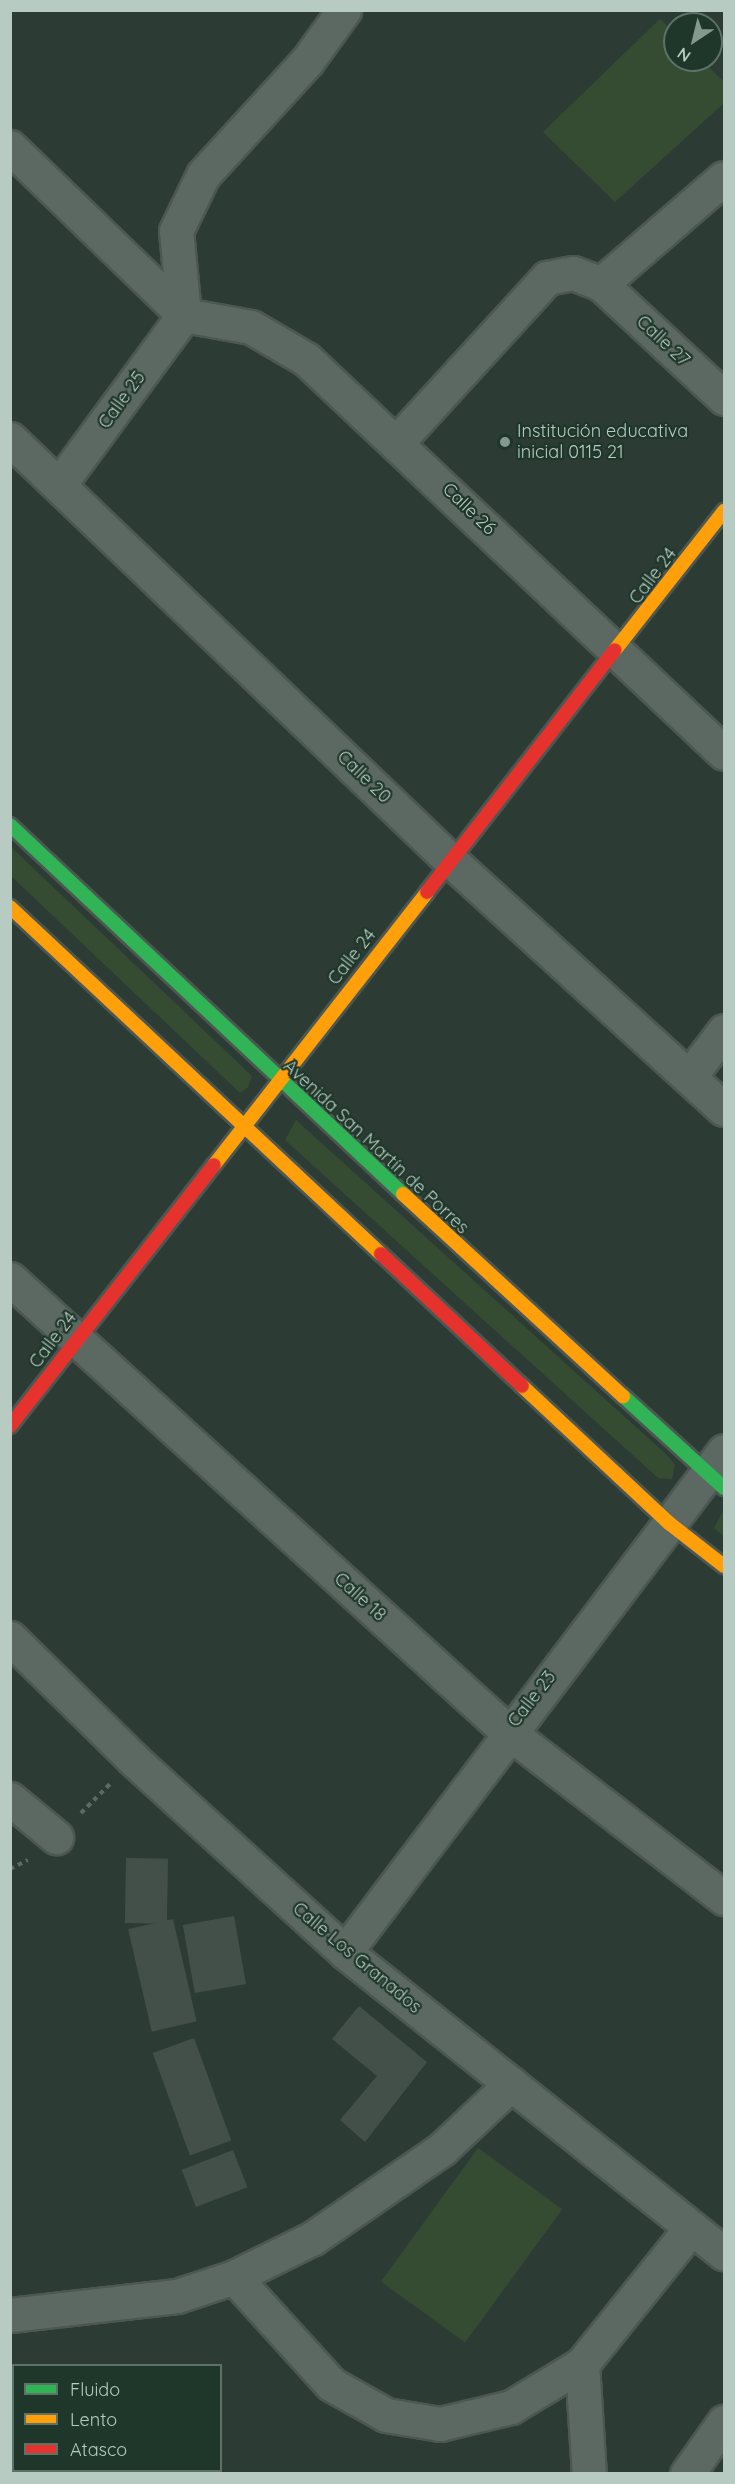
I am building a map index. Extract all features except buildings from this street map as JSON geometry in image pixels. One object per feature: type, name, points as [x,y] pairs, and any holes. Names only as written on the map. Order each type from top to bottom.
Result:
[{"type":"main road","name":"Calle 24","points":[[10,1426],[450,860],[618,652],[724,511]]},
{"type":"main road","name":"Avenida San Martín de Porres","points":[[10,825],[278,1080],[719,1471]]},
{"type":"main road","points":[[10,907],[669,1522],[724,1566]]},
{"type":"street","points":[[184,315],[176,231],[203,175],[308,60],[345,10]]},
{"type":"street","points":[[10,147],[184,315]]},
{"type":"street","points":[[398,441],[547,278],[573,273],[601,284],[724,178]]},
{"type":"street","name":"Calle 27","points":[[601,284],[724,398]]},
{"type":"street","name":"Calle 26","points":[[184,315],[251,327],[306,359],[398,441],[724,753]]},
{"type":"street","name":"Calle 25","points":[[59,485],[184,315]]},
{"type":"street","name":"Calle 20","points":[[16,456],[59,485],[450,860],[724,1109]]},
{"type":"street","points":[[689,1077],[724,1031]]},
{"type":"street","name":"Calle 18","points":[[10,1279],[507,1731],[724,1898]]},
{"type":"street","name":"Calle 23","points":[[345,1952],[507,1731],[669,1522],[719,1471]]},
{"type":"street","name":"Calle Los Granados","points":[[10,1638],[134,1760],[345,1952],[724,2253]]},
{"type":"street","points":[[10,1799],[56,1838]]},
{"type":"street","points":[[10,2315],[177,2296],[234,2277],[313,2238],[441,2150],[512,2084]]},
{"type":"street","points":[[234,2277],[331,2384],[386,2415],[440,2424],[511,2407],[582,2364],[691,2228]]},
{"type":"street","points":[[582,2364],[589,2474]]},
{"type":"street","points":[[687,2474],[724,2422]]},
{"type":"green space","points":[[660,19],[663,22],[663,72],[714,72],[724,82],[724,103],[615,202],[543,132]]},
{"type":"green space","points":[[10,846],[252,1076],[248,1087],[240,1093],[11,876]]},
{"type":"green space","points":[[296,1120],[668,1456],[675,1465],[672,1479],[658,1478],[285,1140]]},
{"type":"green space","points":[[724,1510],[724,1536],[714,1528]]},
{"type":"green space","points":[[478,2148],[562,2209],[465,2343],[381,2281]]},
{"type":"traffic: fast","points":[[10,825],[403,1194]]},
{"type":"traffic: fast","points":[[623,1396],[724,1488]]},
{"type":"traffic: slow","points":[[615,650],[724,511]]},
{"type":"traffic: slow","points":[[214,1165],[427,892]]},
{"type":"traffic: slow","points":[[10,907],[381,1254]]},
{"type":"traffic: slow","points":[[403,1194],[623,1396]]},
{"type":"traffic: slow","points":[[522,1386],[669,1523],[724,1566]]},
{"type":"traffic: jam","points":[[427,892],[615,650]]},
{"type":"traffic: jam","points":[[10,1426],[214,1165]]},
{"type":"traffic: jam","points":[[381,1254],[522,1386]]},
{"type":"place","name":"Institución educativa inicial 0115 21","points":[[505,442]]}]
